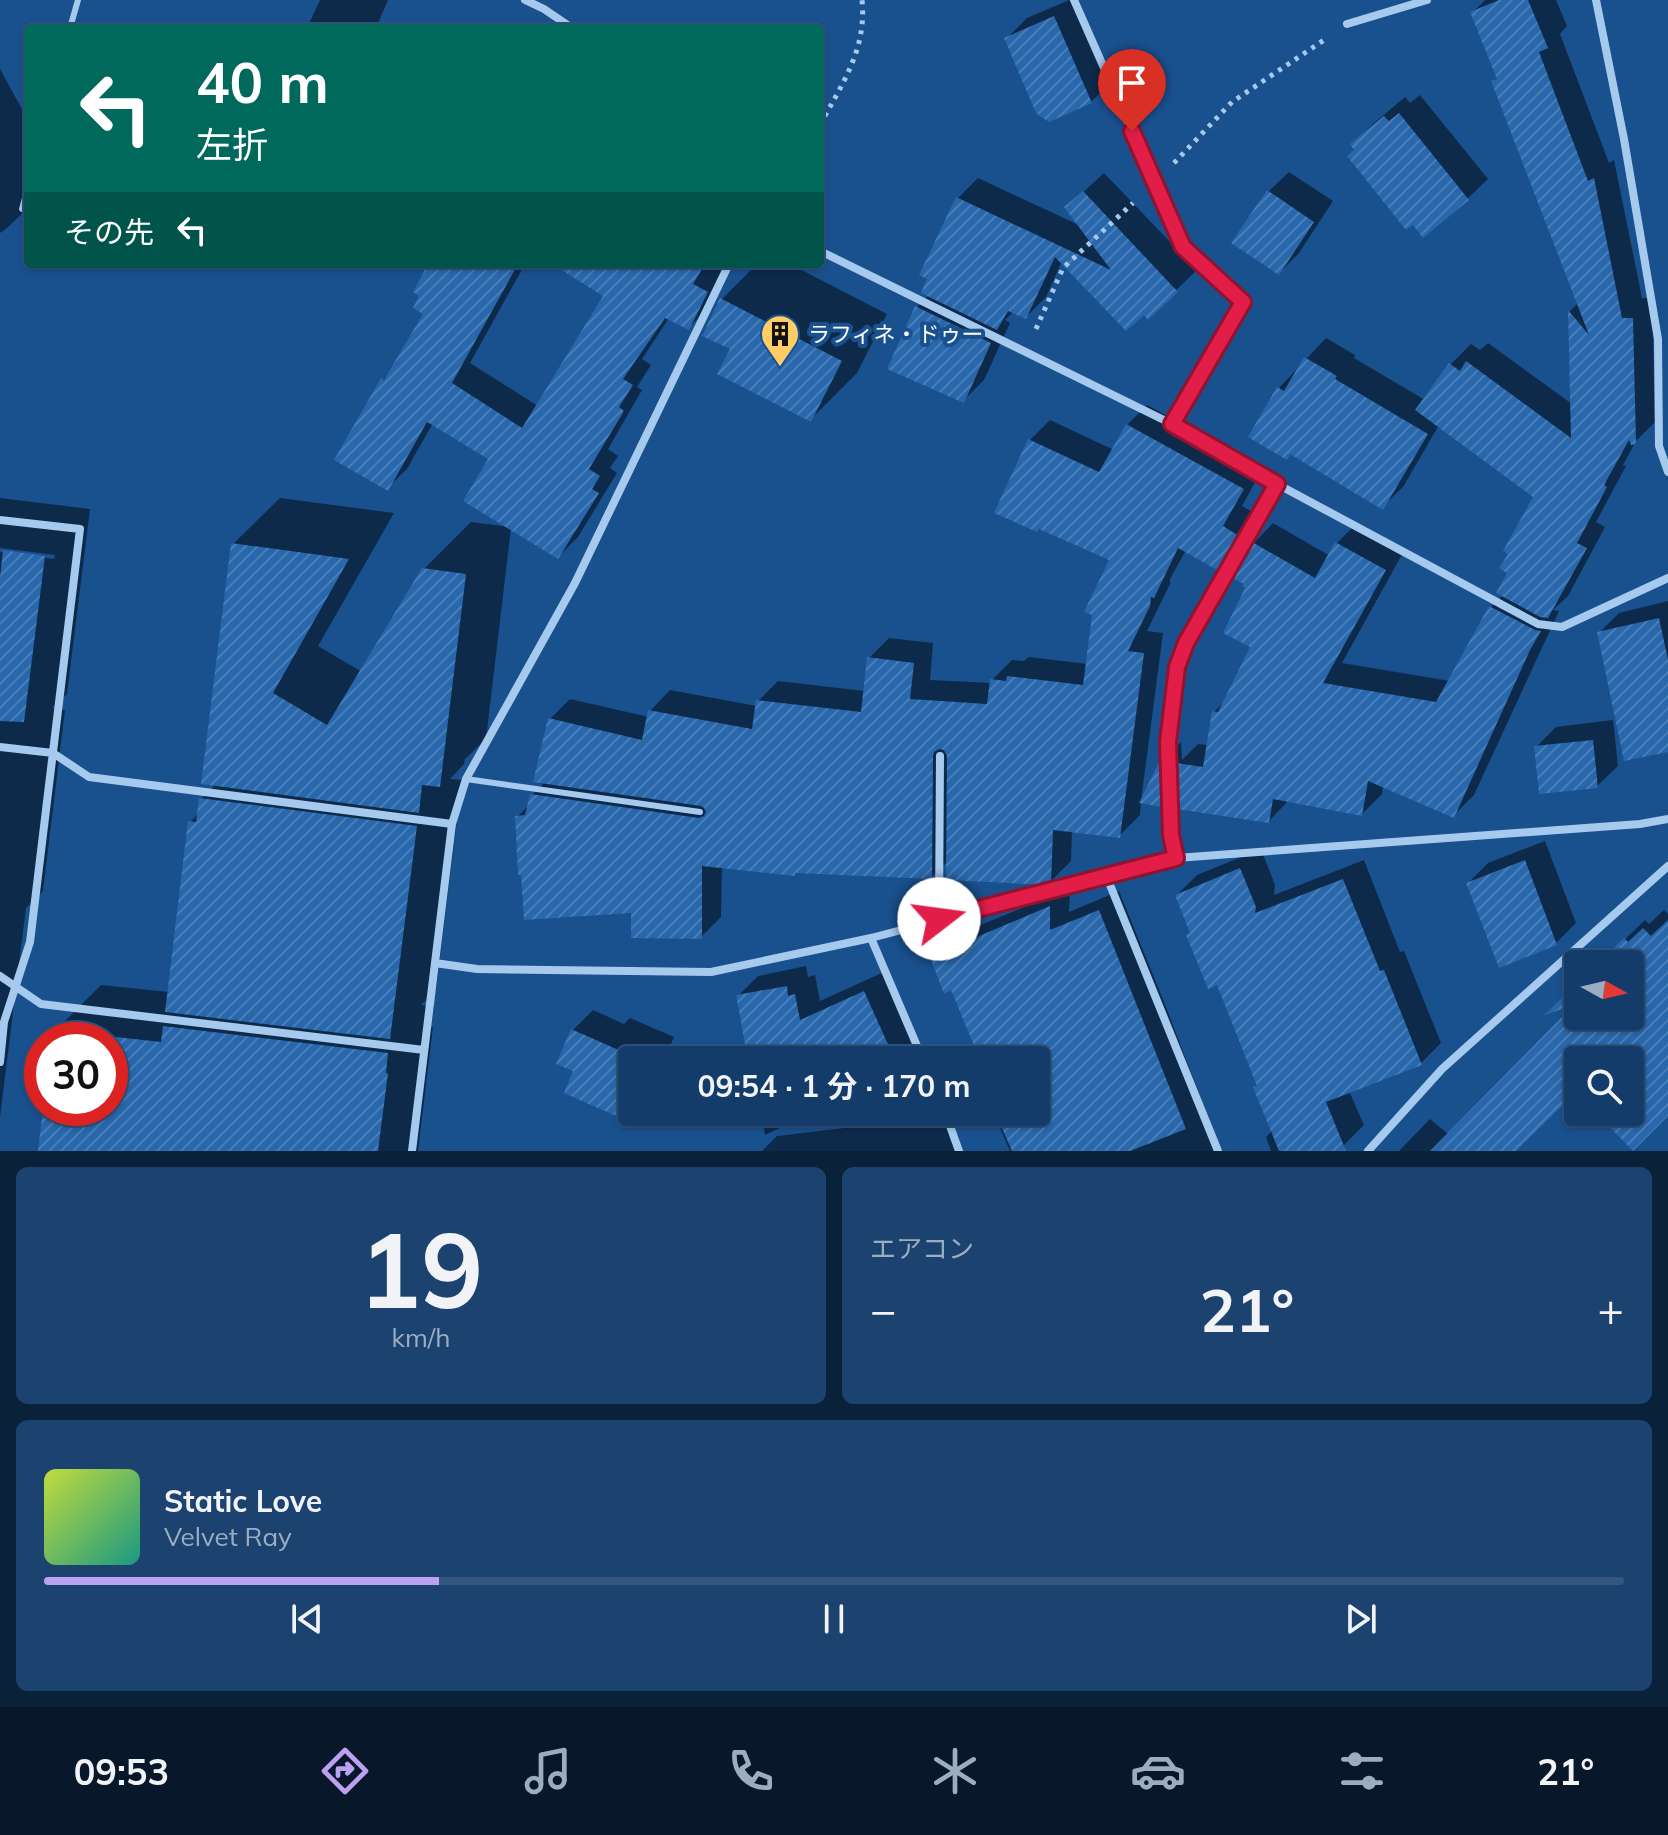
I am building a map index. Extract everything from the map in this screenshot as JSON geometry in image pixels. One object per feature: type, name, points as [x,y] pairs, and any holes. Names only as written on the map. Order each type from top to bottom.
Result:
[{"type":"street","points":[[525,0],[566,24]]},
{"type":"street","points":[[1074,0],[1183,247],[1243,302],[1172,424]]},
{"type":"street","points":[[1347,24],[1427,0]]},
{"type":"street","points":[[1596,0],[1624,139],[1658,339],[1659,446],[1668,472]]},
{"type":"street","points":[[824,253],[1172,424],[1538,624],[1562,627],[1668,578]]},
{"type":"street","points":[[412,1151],[452,824],[466,779],[575,583],[727,268]]},
{"type":"street","points":[[1176,858],[1171,835],[1168,742],[1177,667],[1186,643],[1277,484]]},
{"type":"street","points":[[0,520],[80,529],[30,942],[4,1022],[0,1062]]},
{"type":"street","points":[[0,747],[53,753],[89,777],[452,824]]},
{"type":"street","points":[[939,919],[940,756]]},
{"type":"street","points":[[435,963],[477,969],[711,972],[871,938],[1176,858],[1640,824],[1668,819]]},
{"type":"street","points":[[1368,1151],[1442,1069],[1668,866]]},
{"type":"street","points":[[1106,875],[1218,1151]]},
{"type":"street","points":[[871,938],[917,1046]]},
{"type":"street","points":[[0,976],[41,1004],[424,1050]]},
{"type":"street","points":[[950,1126],[959,1151]]},
{"type":"lane","points":[[71,24],[78,0]]},
{"type":"lane","points":[[22,209],[24,202]]},
{"type":"lane","points":[[466,779],[700,812]]},
{"type":"path","points":[[824,118],[858,54],[862,0]]},
{"type":"building","points":[[1499,0],[1528,0],[1548,48],[1539,52],[1588,181],[1594,178],[1622,318],[1633,318],[1636,444],[1631,445],[1629,440],[1604,485],[1607,487],[1577,543],[1587,548],[1548,618],[1540,617],[1496,593],[1507,573],[1499,568],[1508,554],[1503,551],[1533,497],[1415,410],[1449,363],[1460,371],[1466,361],[1571,438],[1568,310],[1589,335],[1491,81],[1497,79],[1470,12]]},
{"type":"building","points":[[1054,16],[1092,103],[1049,122],[1036,113],[1004,38]]},
{"type":"building","points":[[1399,113],[1469,200],[1423,238],[1413,225],[1406,230],[1347,156],[1354,150],[1350,144],[1384,116],[1389,121]]},
{"type":"building","points":[[1267,190],[1314,222],[1279,275],[1231,243]]},
{"type":"building","points":[[1083,191],[1178,292],[1148,320],[1144,315],[1126,331],[1055,257],[1026,319],[1008,311],[997,330],[921,293],[927,279],[919,275],[956,197],[1111,270],[1064,207]]},
{"type":"building","points":[[426,268],[516,268],[452,383],[522,428],[603,296],[558,268],[703,268],[693,284],[708,292],[689,330],[665,318],[623,379],[633,385],[619,407],[624,411],[589,469],[600,476],[592,489],[599,493],[558,559],[463,501],[488,459],[427,422],[388,491],[334,460],[381,378],[384,380],[423,314],[413,308],[419,296],[413,292]]},
{"type":"building","name":"ラフィネ・ドゥー","points":[[720,298],[842,361],[811,422],[717,374],[730,349],[702,336]]},
{"type":"building","points":[[915,306],[991,343],[964,403],[887,369]]},
{"type":"building","points":[[1304,357],[1428,434],[1383,510],[1290,454],[1287,460],[1248,437],[1277,387],[1284,391]]},
{"type":"building","points":[[1126,424],[1244,489],[1223,526],[1239,536],[1219,571],[1178,548],[1154,598],[1151,597],[1150,606],[1128,651],[1144,653],[1120,838],[1053,830],[1051,884],[1047,885],[946,880],[947,756],[944,750],[939,749],[933,756],[932,879],[795,873],[795,876],[702,866],[702,939],[631,938],[631,913],[524,920],[515,816],[525,815],[530,794],[699,818],[706,812],[701,806],[533,782],[548,718],[642,740],[648,710],[752,729],[756,700],[861,712],[867,657],[914,663],[910,699],[987,704],[990,679],[1006,681],[1007,676],[1083,685],[1092,615],[1084,612],[1109,560],[994,513],[1028,439],[1099,472]]},
{"type":"building","points":[[1252,542],[1315,578],[1335,542],[1386,570],[1323,683],[1436,702],[1489,606],[1541,631],[1454,818],[1368,781],[1362,816],[1273,799],[1269,823],[1177,809],[1176,763],[1203,767],[1212,711],[1218,712],[1250,647],[1223,633],[1245,588],[1242,586],[1244,584],[1232,578]]},
{"type":"building","points":[[231,543],[349,559],[273,693],[327,725],[422,568],[466,574],[440,787],[422,785],[419,813],[201,784]]},
{"type":"building","points":[[3,550],[45,556],[24,722],[0,721],[0,577]]},
{"type":"building","points":[[1659,618],[1668,660],[1668,752],[1624,761],[1597,632]]},
{"type":"building","points":[[1593,740],[1598,788],[1539,794],[1534,746]]},
{"type":"building","points":[[1159,762],[1162,762],[1163,807],[1139,803]]},
{"type":"building","points":[[199,798],[417,826],[390,1039],[165,1012],[188,821],[196,822]]},
{"type":"building","points":[[1525,860],[1557,945],[1499,968],[1466,883]]},
{"type":"building","points":[[1240,868],[1256,907],[1255,913],[1343,879],[1422,1065],[1326,1102],[1346,1151],[1279,1151],[1217,985],[1208,989],[1186,935],[1190,933],[1175,895]]},
{"type":"building","points":[[1050,906],[1050,930],[1099,910],[1186,1129],[1130,1151],[1012,1151],[1001,1126],[1050,1126],[1050,1046],[974,1046],[951,990],[944,994],[930,957]]},
{"type":"building","points":[[1668,920],[1668,1116],[1633,1151],[1609,1126],[1644,1126],[1644,1046],[1564,1046],[1564,1104],[1516,1151],[1430,1151],[1564,1015],[1564,1030],[1644,1030],[1644,950],[1612,950],[1624,938],[1628,942],[1643,928],[1651,936]]},
{"type":"building","points":[[787,986],[788,996],[795,994],[800,1020],[864,991],[889,1046],[741,1046],[745,1044],[736,995]]},
{"type":"building","points":[[1564,996],[1564,1008],[1543,1016]]},
{"type":"building","points":[[163,1026],[388,1053],[378,1151],[38,1151],[41,1126],[128,1126],[128,1038],[161,1042]]},
{"type":"building","points":[[571,1029],[618,1050],[618,1117],[564,1093],[573,1071],[556,1064]]},
{"type":"place","name":"ラフィネ・ドゥー","points":[[780,368]]},
{"type":"route","points":[[939,919],[1176,858],[1171,835],[1168,742],[1177,667],[1186,643],[1277,484],[1172,424],[1243,302],[1183,247],[1132,131]]}]
